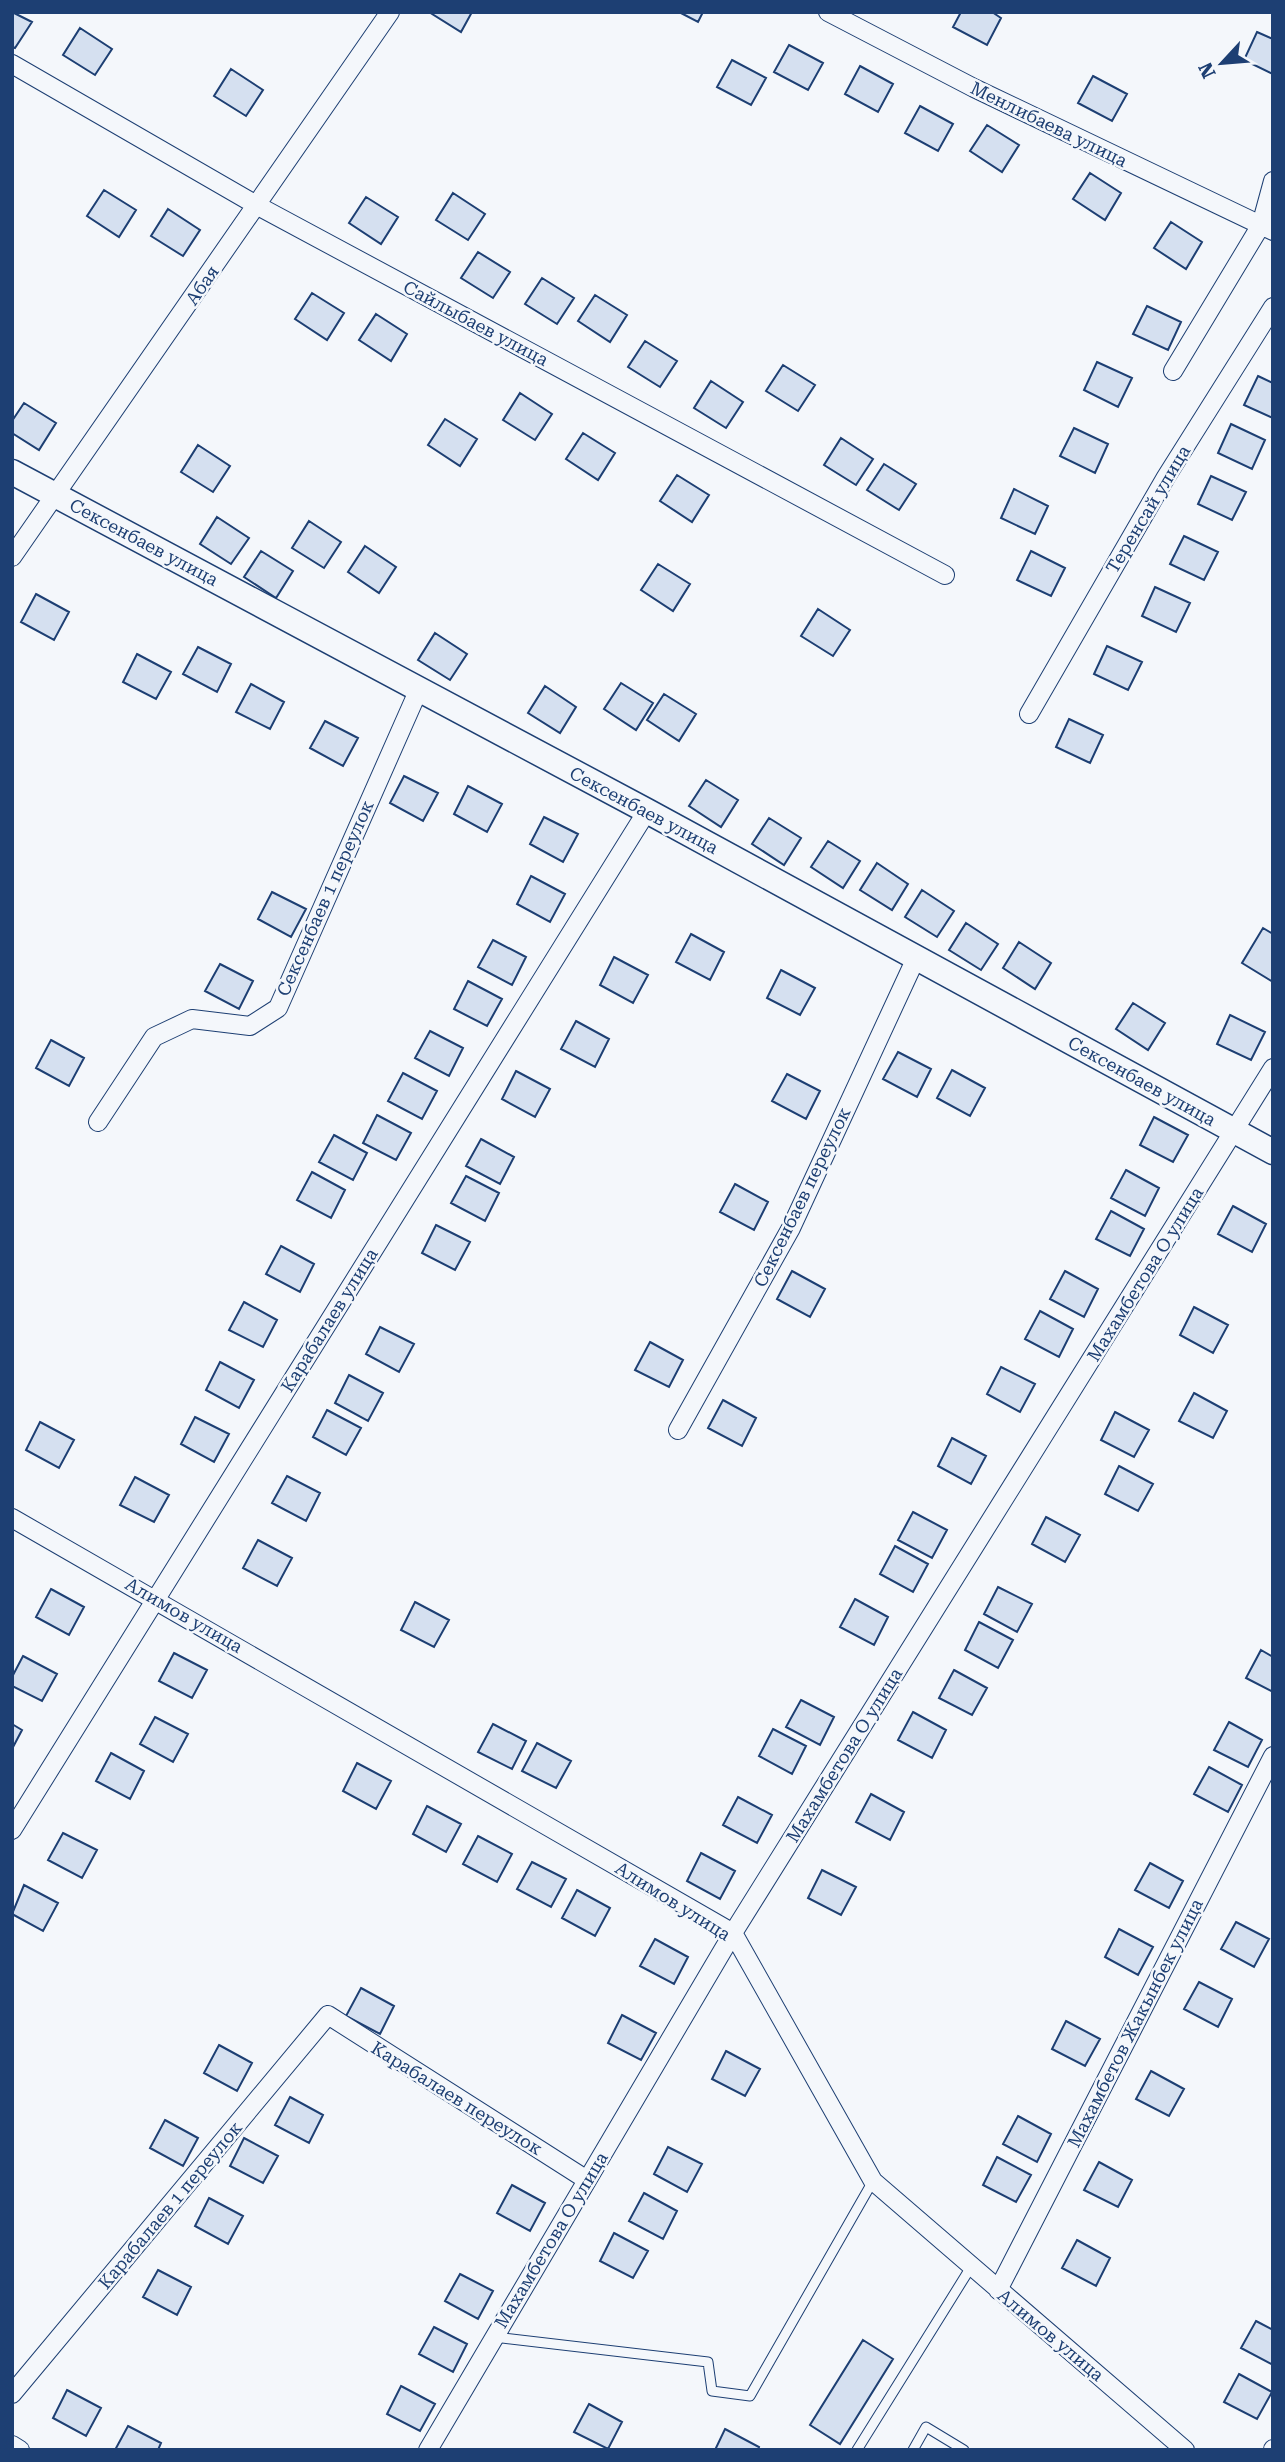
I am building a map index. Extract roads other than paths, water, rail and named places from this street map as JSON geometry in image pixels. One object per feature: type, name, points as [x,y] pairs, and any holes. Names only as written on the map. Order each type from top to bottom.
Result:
[{"type":"street","name":"Абая","points":[[12,557],[390,12]]},
{"type":"street","name":"Менлибаева улица","points":[[828,12],[974,88],[1267,228]]},
{"type":"street","name":"Сайлыбаев улица","points":[[12,64],[258,206],[945,575]]},
{"type":"street","points":[[1173,371],[1267,228],[1273,181]]},
{"type":"street","name":"Теренсай улица","points":[[1029,714],[1166,477],[1273,307]]},
{"type":"street","name":"Сексенбаев улица","points":[[12,472],[647,811],[1273,1152]]},
{"type":"street","name":"Сексенбаев 1 переулок","points":[[98,1122],[154,1037],[192,1019],[250,1026],[278,1008],[419,689]]},
{"type":"street","name":"Карабалаев улица","points":[[12,1830],[647,811]]},
{"type":"street","name":"Сексенбаев переулок","points":[[678,1430],[791,1228],[916,958]]},
{"type":"street","name":"Махамбетова О улица","points":[[428,2450],[733,1933],[1273,1068]]},
{"type":"street","name":"Алимов улица","points":[[12,1518],[733,1933],[873,2181],[1185,2450]]},
{"type":"street","name":"Махамбетов Жакынбек улица","points":[[998,2290],[1273,1756]]},
{"type":"street","name":"Карабалаев переулок","points":[[328,2015],[587,2180]]},
{"type":"street","name":"Карабалаев 1 переулок","points":[[12,2394],[328,2015]]},
{"type":"street","points":[[12,2445],[20,2450]]},
{"type":"lane","points":[[494,2337],[708,2362],[712,2391],[750,2396],[873,2181]]},
{"type":"lane","points":[[857,2450],[971,2267]]},
{"type":"lane","points":[[913,2450],[926,2427],[964,2450]]}]
